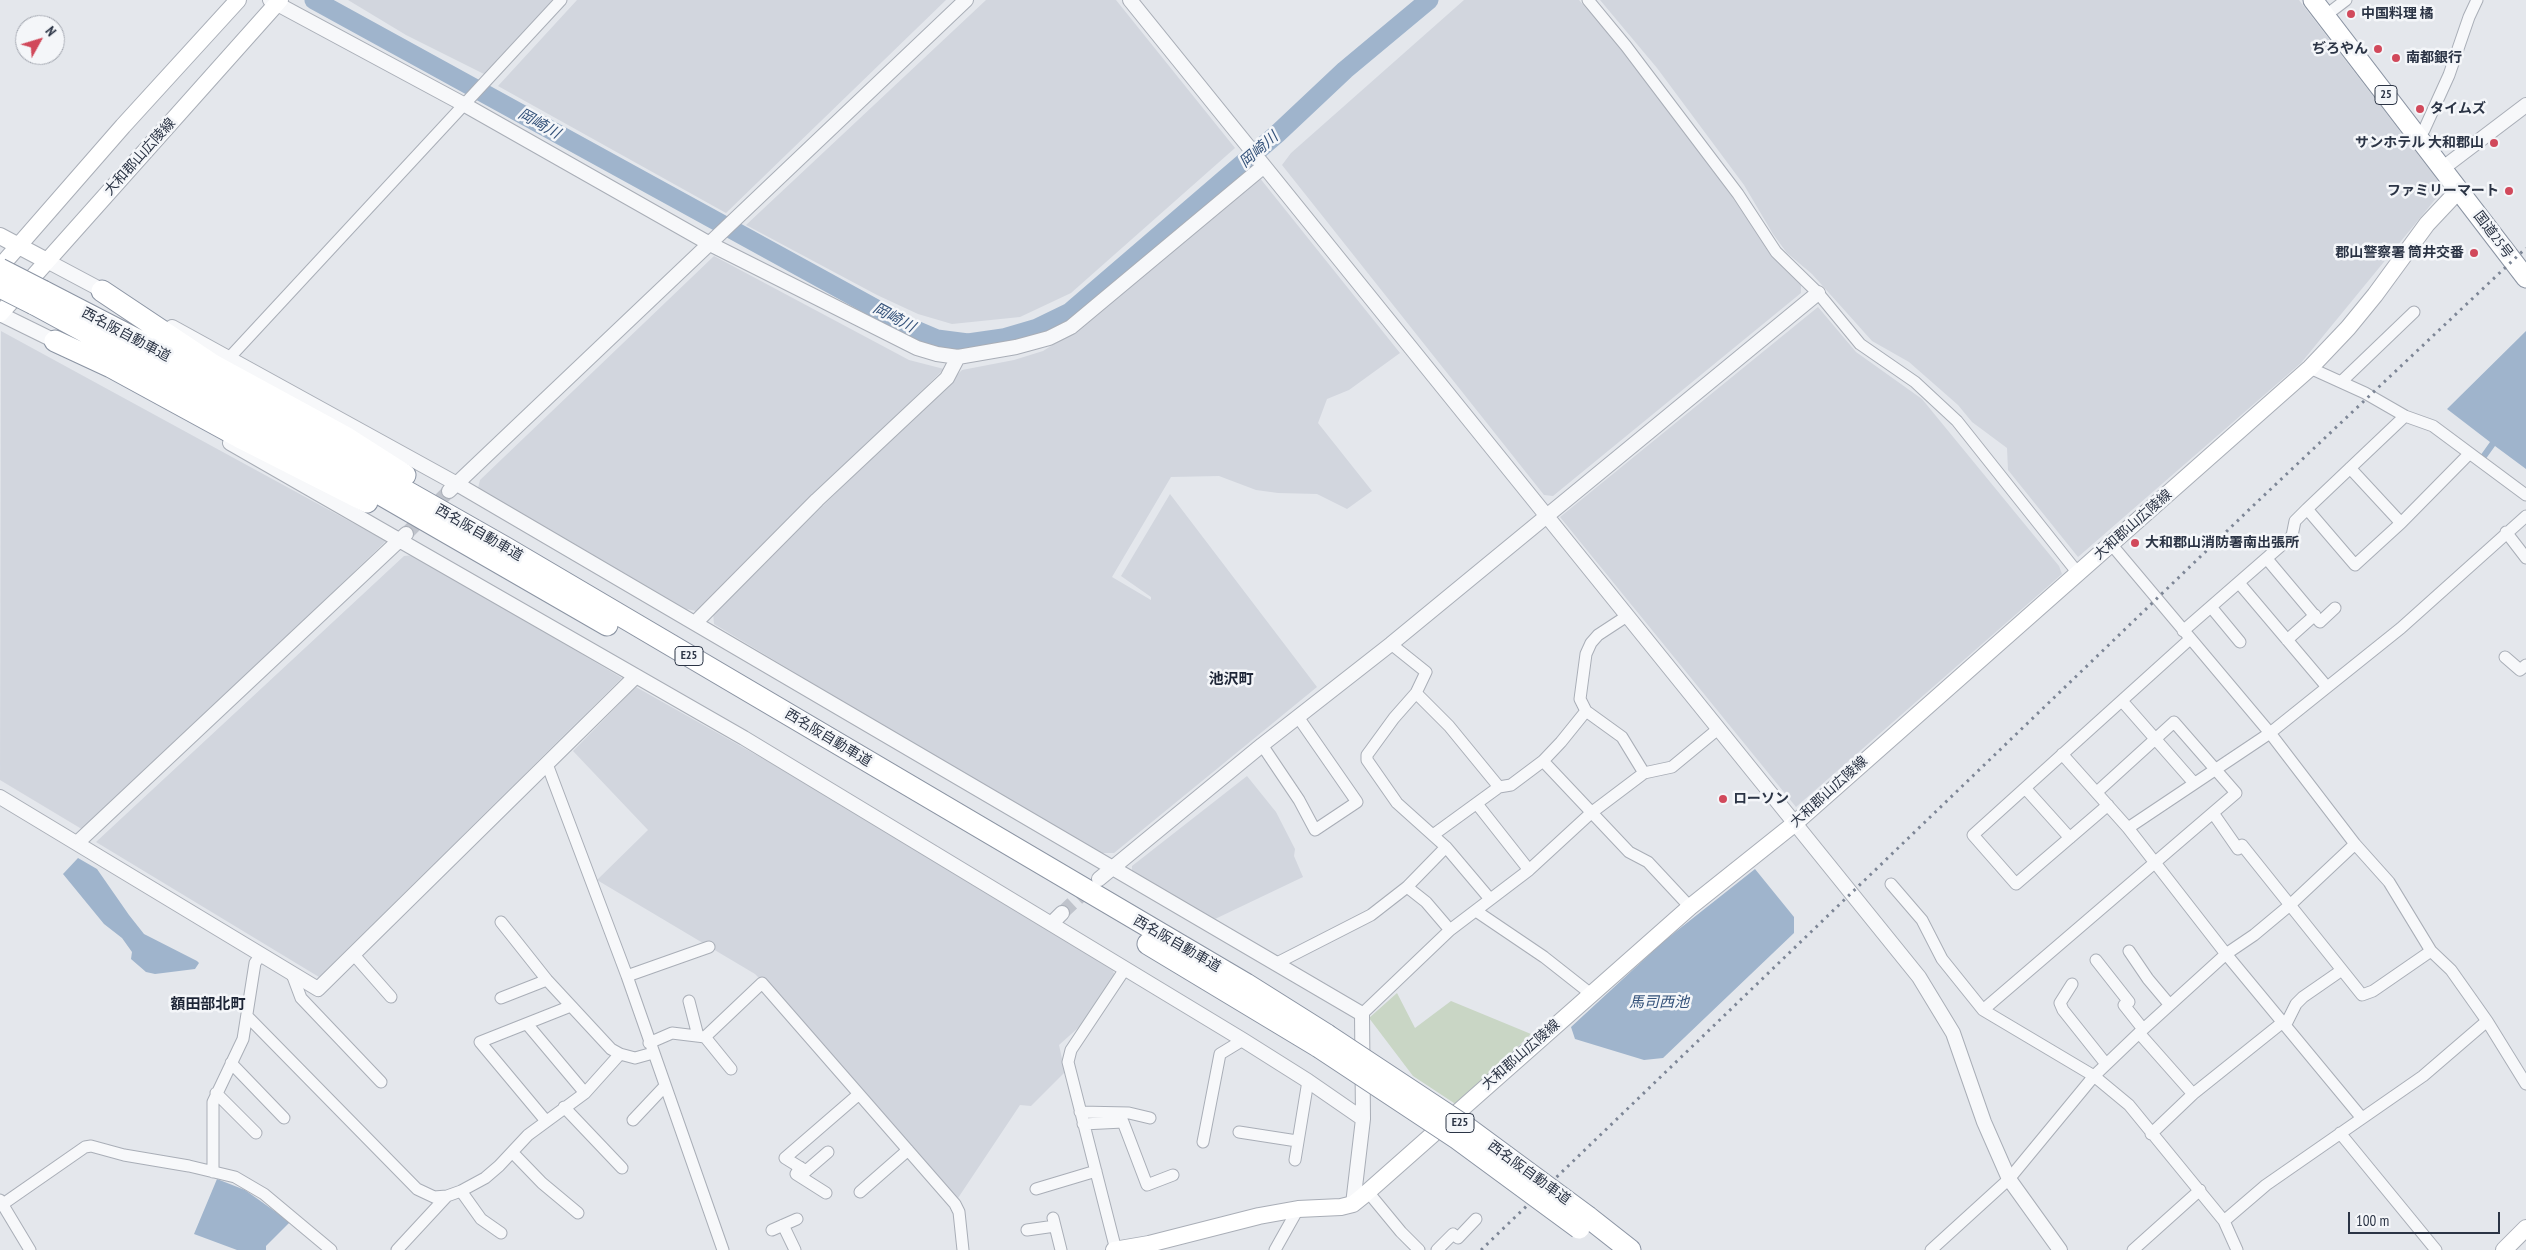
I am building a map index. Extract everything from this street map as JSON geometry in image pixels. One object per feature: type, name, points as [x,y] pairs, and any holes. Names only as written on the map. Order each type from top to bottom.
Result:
[{"type":"highway","name":"国道25号","points":[[2314,0],[2525,276]]},
{"type":"highway","name":"西名阪自動車道","points":[[0,268],[38,297],[525,577],[1239,997],[1323,1041]]},
{"type":"highway","name":"西名阪自動車道","points":[[0,287],[38,297],[161,352],[323,443],[652,634],[1238,979],[1458,1139],[1583,1222],[1630,1250]]},
{"type":"highway","points":[[102,291],[213,365],[363,448],[652,634]]},
{"type":"highway","points":[[55,341],[111,367],[297,467],[525,577]]},
{"type":"highway","name":"西名阪自動車道","points":[[1583,1222],[1606,1250]]},
{"type":"main road","points":[[0,268],[123,126],[238,0]]},
{"type":"main road","name":"大和郡山広陵線","points":[[0,314],[276,1]]},
{"type":"main road","name":"大和郡山広陵線","points":[[1115,1250],[1149,1244],[1259,1216],[1353,1204],[1690,907],[1794,824],[2310,368],[2364,308],[2427,224],[2459,190]]},
{"type":"main road","points":[[0,236],[47,261]]},
{"type":"main road","points":[[2504,1250],[2526,1228]]},
{"type":"street","points":[[230,357],[561,0]]},
{"type":"street","points":[[453,488],[966,0]]},
{"type":"street","points":[[1130,0],[1544,516],[1919,977],[1953,1033],[1984,1122],[2009,1179],[2060,1250]]},
{"type":"street","points":[[1588,0],[1626,46],[1738,194],[1776,252],[1818,293],[1860,344],[1915,382],[1957,421],[2077,572]]},
{"type":"street","points":[[2325,16],[2346,0]]},
{"type":"street","points":[[2417,135],[2424,130],[2449,75],[2469,16],[2477,0]]},
{"type":"street","points":[[276,1],[466,103],[713,241],[917,348],[937,354],[958,357],[1016,347],[1049,338],[1071,327],[1262,163]]},
{"type":"street","points":[[2443,168],[2526,105]]},
{"type":"street","points":[[47,261],[230,357],[453,488],[695,623],[1362,1014]]},
{"type":"street","points":[[1099,879],[1298,716],[1391,644],[1544,516],[1818,293]]},
{"type":"street","points":[[2341,382],[2414,312]]},
{"type":"street","points":[[0,314],[55,341],[158,402],[404,536],[636,676],[1057,918],[1124,969],[1243,1040],[1363,1119]]},
{"type":"street","points":[[695,623],[817,500],[947,378],[958,357]]},
{"type":"street","points":[[2310,368],[2405,416],[2432,426],[2526,495]]},
{"type":"street","points":[[2108,805],[2016,884],[1973,834],[2122,701],[2187,635],[2211,607],[2292,536],[2295,522],[2307,509],[2405,416]]},
{"type":"street","points":[[2307,509],[2355,565],[2401,523],[2469,454]]},
{"type":"street","points":[[2350,468],[2401,523]]},
{"type":"street","points":[[2128,828],[2270,733],[2401,628],[2526,516]]},
{"type":"street","points":[[2506,532],[2526,558]]},
{"type":"street","points":[[77,843],[404,536]]},
{"type":"street","points":[[2111,544],[2270,733],[2355,844],[2389,882],[2431,951],[2450,970],[2487,1022],[2526,1084]]},
{"type":"street","points":[[2266,559],[2320,622],[2335,608]]},
{"type":"street","points":[[2239,583],[2327,688]]},
{"type":"street","points":[[2211,607],[2240,642]]},
{"type":"street","points":[[1627,616],[1598,635],[1589,648],[1580,699],[1586,711],[1622,737],[1644,773]]},
{"type":"street","points":[[2287,640],[2315,616]]},
{"type":"street","points":[[1391,644],[1426,672],[1416,693],[1388,725],[1367,755],[1367,760],[1397,803],[1446,847],[1490,899]]},
{"type":"street","points":[[2505,657],[2520,670],[2526,665]]},
{"type":"street","points":[[0,797],[260,956],[318,988],[354,955],[636,676]]},
{"type":"street","points":[[1416,693],[1449,726],[1499,787]]},
{"type":"street","points":[[2122,701],[2194,783]]},
{"type":"street","points":[[1433,836],[1499,787],[1511,785],[1543,761],[1586,711]]},
{"type":"street","points":[[1262,745],[1299,800],[1315,830],[1356,802],[1298,716]]},
{"type":"street","points":[[1983,1010],[2236,793],[2174,722],[2097,792]]},
{"type":"street","points":[[1353,1204],[1363,1119],[1362,1014],[1450,930],[1529,870],[1592,813],[1644,773],[1672,767],[1718,729]]},
{"type":"street","points":[[2062,754],[2128,828],[2226,954],[2361,1118]]},
{"type":"street","points":[[1543,761],[1629,852],[1648,862],[1690,907]]},
{"type":"street","points":[[547,764],[627,976],[724,1250]]},
{"type":"street","points":[[2025,788],[2070,838]]},
{"type":"street","points":[[1477,804],[1529,870]]},
{"type":"street","points":[[2213,813],[2238,849],[2242,846],[2362,995],[2373,990],[2431,951]]},
{"type":"street","points":[[1931,1250],[2009,1179],[2106,1064],[2169,1004],[2226,954],[2254,935],[2290,905],[2355,844]]},
{"type":"street","points":[[1276,963],[1371,915],[1407,887],[1446,847]]},
{"type":"street","points":[[1891,884],[1922,920],[1942,959],[1983,1010],[2094,1076],[2129,1105],[2224,1221],[2237,1250]]},
{"type":"street","points":[[1407,887],[1426,902],[1450,930]]},
{"type":"street","points":[[1476,911],[1544,957],[1591,994]]},
{"type":"street","points":[[501,922],[546,980],[611,1049],[620,1054],[635,1058],[672,1033],[701,1036],[762,983],[955,1204],[959,1212],[963,1250]]},
{"type":"street","points":[[627,976],[709,947]]},
{"type":"street","points":[[2129,951],[2148,979],[2169,1004]]},
{"type":"street","points":[[354,955],[390,997]]},
{"type":"street","points":[[213,1172],[213,1102],[243,1039],[255,962],[260,956]]},
{"type":"street","points":[[2096,960],[2129,1002],[2124,1006],[2141,1031],[2193,1094]]},
{"type":"street","points":[[1115,1250],[1068,1062],[1070,1054],[1124,969]]},
{"type":"street","points":[[2151,1134],[2193,1094],[2284,1023],[2296,1004],[2303,997],[2342,970]]},
{"type":"street","points":[[292,974],[301,998],[381,1082]]},
{"type":"street","points":[[501,998],[546,980]]},
{"type":"street","points":[[2072,984],[2060,1003],[2063,1010],[2106,1064]]},
{"type":"street","points":[[689,1002],[701,1036],[732,1068]]},
{"type":"street","points":[[546,1121],[480,1042],[571,1006]]},
{"type":"street","points":[[247,1016],[417,1189],[434,1197],[461,1192],[485,1178],[528,1135],[585,1093],[620,1054]]},
{"type":"street","points":[[2224,1221],[2266,1185],[2423,1076],[2487,1022]]},
{"type":"street","points":[[527,1024],[585,1093]]},
{"type":"street","points":[[1203,1142],[1220,1054],[1243,1040]]},
{"type":"street","points":[[231,1063],[284,1118]]},
{"type":"street","points":[[1295,1160],[1308,1081]]},
{"type":"street","points":[[633,1120],[665,1086]]},
{"type":"street","points":[[216,1093],[256,1133]]},
{"type":"street","points":[[828,1152],[806,1171],[784,1158],[859,1094]]},
{"type":"street","points":[[564,1107],[622,1168]]},
{"type":"street","points":[[1080,1112],[1128,1113],[1150,1118]]},
{"type":"street","points":[[1083,1124],[1123,1122],[1147,1186],[1173,1175]]},
{"type":"street","points":[[1239,1132],[1297,1142]]},
{"type":"street","points":[[2340,1133],[2436,1250]]},
{"type":"street","points":[[30,1250],[1,1202],[85,1147],[91,1146],[124,1155],[235,1177],[264,1194],[331,1250]]},
{"type":"street","points":[[860,1192],[908,1150]]},
{"type":"street","points":[[512,1153],[542,1183],[578,1213]]},
{"type":"street","points":[[800,1167],[796,1174],[826,1193]]},
{"type":"street","points":[[1036,1189],[1096,1171]]},
{"type":"street","points":[[2133,1250],[2200,1190]]},
{"type":"street","points":[[461,1192],[481,1219],[501,1233]]},
{"type":"street","points":[[1368,1192],[1401,1232],[1419,1250]]},
{"type":"street","points":[[397,1250],[447,1196]]},
{"type":"street","points":[[1275,1250],[1298,1210]]},
{"type":"street","points":[[772,1230],[796,1219]]},
{"type":"street","points":[[1437,1250],[1453,1234],[1458,1238],[1476,1219]]},
{"type":"street","points":[[1027,1230],[1054,1222],[1061,1250]]},
{"type":"street","points":[[783,1225],[795,1250]]},
{"type":"shaded area","points":[[348,0],[554,0],[486,75],[406,35]]},
{"type":"shaded area","points":[[577,0],[946,0],[726,213],[498,86]]},
{"type":"shaded area","points":[[986,0],[1116,0],[1235,148],[1071,293],[1020,317],[952,324],[918,314],[877,295],[746,225]]},
{"type":"shaded area","points":[[1464,0],[1579,0],[1615,40],[1733,198],[1772,257],[1801,283],[1801,293],[1553,496],[1544,495],[1282,165],[1291,153]]},
{"type":"shaded area","points":[[1600,0],[2299,0],[2439,182],[2438,196],[2301,363],[2078,557],[2008,470],[2007,448],[1972,422],[1958,405],[1909,362],[1872,341],[1812,274],[1787,253],[1773,234],[1744,185],[1657,68]]},
{"type":"shaded area","points":[[1259,177],[1400,353],[1349,390],[1327,399],[1318,423],[1372,491],[1347,509],[1317,494],[1278,493],[1256,490],[1219,476],[1171,477],[1112,577],[1151,600],[1151,597],[1121,576],[1170,494],[1317,687],[1114,853],[1102,853],[995,793],[714,624],[713,613],[962,370],[1014,360],[1043,351],[1062,339],[1086,323]]},
{"type":"shaded area","points":[[714,256],[909,360],[944,369],[696,611],[686,609],[478,488],[480,480]]},
{"type":"shaded area","points":[[1818,307],[1856,352],[1922,399],[2059,566],[2062,574],[1796,807],[1560,517]]},
{"type":"shaded area","points":[[1,331],[386,541],[85,831],[0,780]]},
{"type":"shaded area","points":[[414,555],[622,678],[319,977],[96,842],[404,556]]},
{"type":"shaded area","points":[[636,687],[769,762],[1111,965],[1115,976],[1087,1020],[1059,1045],[1065,1072],[1031,1106],[1020,1105],[956,1201],[779,998],[755,974],[597,880],[648,830],[573,751]]},
{"type":"shaded area","points":[[1247,776],[1276,812],[1295,849],[1294,856],[1303,877],[1215,919],[1132,872],[1132,866]]},
{"type":"green space","points":[[1397,993],[1415,1028],[1451,1001],[1531,1034],[1457,1105],[1413,1076],[1369,1018]]},
{"type":"water","points":[[2526,331],[2526,469],[2495,446],[2485,460],[2480,456],[2490,442],[2447,409]]},
{"type":"water","points":[[78,858],[97,869],[144,934],[197,961],[199,963],[195,969],[155,974],[146,972],[131,959],[132,952],[122,938],[104,924],[63,874]]},
{"type":"water","name":"馬司西池","points":[[1755,869],[1794,917],[1794,933],[1663,1058],[1644,1060],[1575,1039],[1571,1027],[1664,941]]},
{"type":"water","points":[[217,1179],[245,1190],[290,1222],[266,1246],[266,1250],[237,1250],[194,1234]]},
{"type":"waterway","name":"岡崎川","points":[[314,0],[911,328],[937,339],[968,343],[1003,338],[1037,328],[1070,312],[1277,134],[1345,70],[1429,0]]},
{"type":"tunnel","points":[[407,533],[449,491]]},
{"type":"tunnel","points":[[1062,913],[1092,885]]},
{"type":"railway","points":[[1481,1250],[2256,503],[2526,248]]},
{"type":"place","name":"中国料理 橘","points":[[2351,14]]},
{"type":"place","name":"ぢろやん","points":[[2378,49]]},
{"type":"place","name":"南都銀行","points":[[2396,58]]},
{"type":"place","name":"タイムズ","points":[[2420,109]]},
{"type":"place","name":"サンホテル 大和郡山","points":[[2494,143]]},
{"type":"place","name":"ファミリーマート","points":[[2509,191]]},
{"type":"place","name":"郡山警察署 筒井交番","points":[[2474,253]]},
{"type":"place","name":"大和郡山消防署南出張所","points":[[2135,543]]},
{"type":"place","name":"ローソン","points":[[1723,799]]},
{"type":"district","name":"池沢町","points":[[1231,680]]},
{"type":"district","name":"額田部北町","points":[[208,1005]]}]
